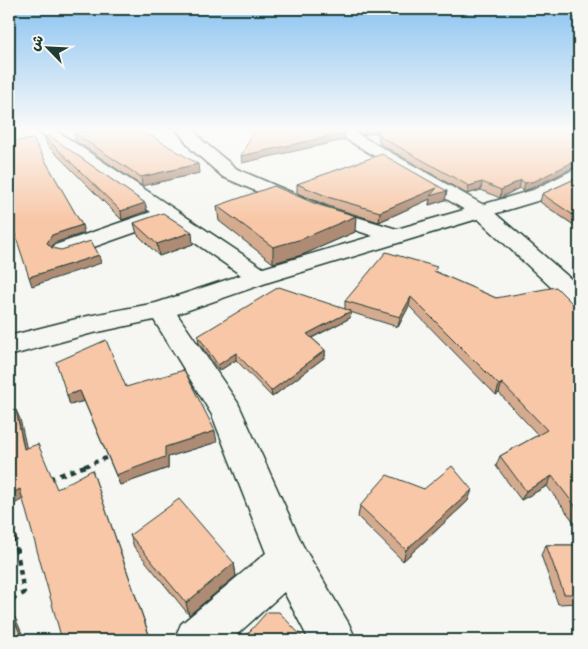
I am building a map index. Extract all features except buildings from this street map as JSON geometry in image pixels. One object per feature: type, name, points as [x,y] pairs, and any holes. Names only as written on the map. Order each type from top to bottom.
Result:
[{"type":"street","points":[[88,159],[260,277]]},
{"type":"street","points":[[214,159],[230,173],[323,213],[398,237]]},
{"type":"street","points":[[390,159],[482,212],[579,299]]},
{"type":"street","points":[[9,346],[88,325],[161,310],[260,277],[540,194],[573,181]]},
{"type":"street","points":[[63,250],[167,214]]},
{"type":"street","points":[[161,310],[227,412],[289,560],[334,640]]},
{"type":"street","points":[[197,640],[289,560]]},
{"type":"path","points":[[45,481],[118,453]]},
{"type":"path","points":[[9,504],[24,593],[9,601]]}]
